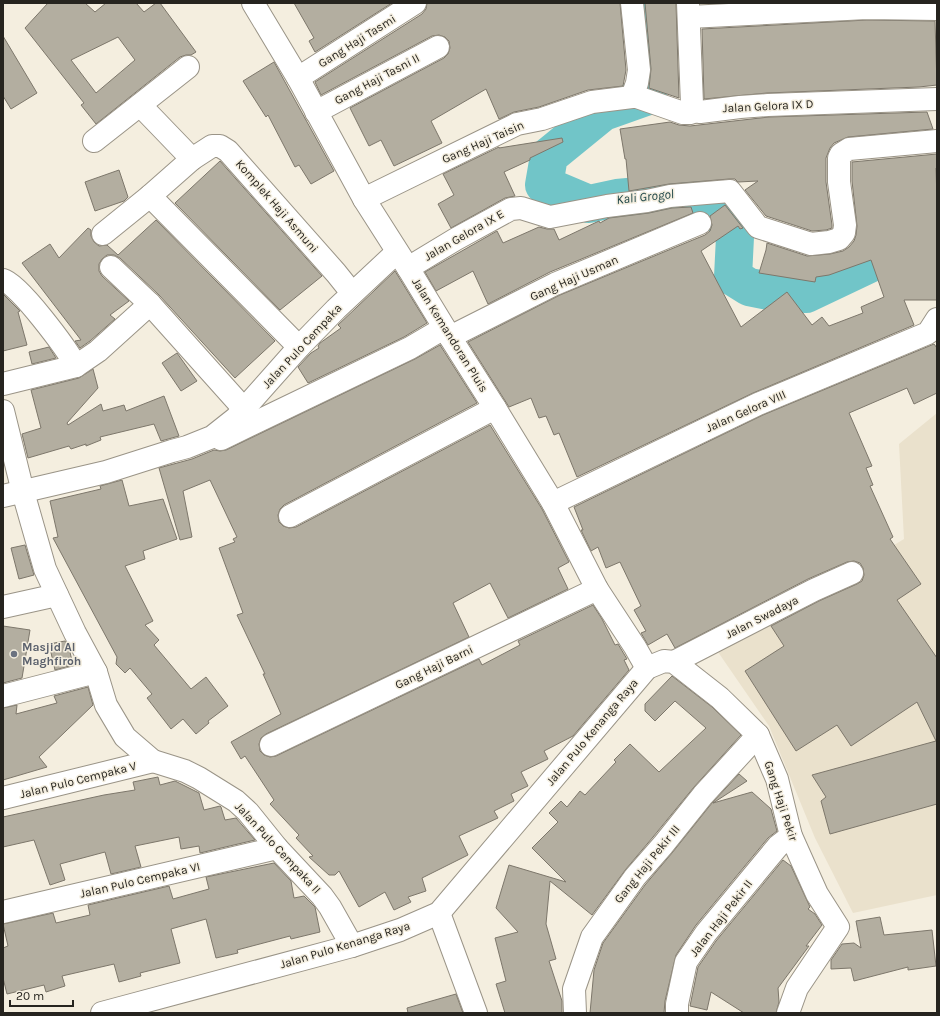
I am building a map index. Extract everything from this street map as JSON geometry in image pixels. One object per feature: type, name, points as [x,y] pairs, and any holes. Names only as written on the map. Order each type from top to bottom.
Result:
[{"type":"street","name":"Jalan Kemandoran Pluis","points":[[254,3],[298,78],[364,199],[447,333],[496,408],[553,503],[597,589],[636,648],[647,668]]},
{"type":"street","name":"Gang Haji Tasmi","points":[[298,78],[415,3]]},
{"type":"street","points":[[632,3],[639,70],[637,83],[640,99]]},
{"type":"street","points":[[696,111],[692,104],[689,10],[937,8]]},
{"type":"street","name":"Gang Haji Tasni II","points":[[316,112],[438,47]]},
{"type":"street","points":[[94,141],[188,67]]},
{"type":"street","name":"Jalan Gelora IX D","points":[[640,99],[690,114],[696,111],[700,112],[768,105],[937,99]]},
{"type":"street","name":"Gang Haji Taisin","points":[[364,199],[517,124],[542,119],[592,102],[640,99]]},
{"type":"street","points":[[140,105],[192,159]]},
{"type":"street","name":"Jalan Gelora IX E","points":[[403,260],[456,239],[510,209],[521,208],[550,217],[670,196],[730,191],[758,227],[812,244],[829,242],[840,239],[844,233],[845,225],[840,182],[840,154],[849,149],[937,141]]},
{"type":"street","name":"Komplek Haji Asmuni","points":[[103,234],[150,196],[192,159],[212,146],[220,146],[228,151],[352,293]]},
{"type":"street","points":[[150,196],[299,347]]},
{"type":"street","name":"Gang Haji Usman","points":[[447,333],[555,284],[700,223]]},
{"type":"street","name":"Jalan Pulo Cempaka","points":[[13,494],[106,472],[207,440],[228,424],[244,409],[299,347],[352,293],[403,260]]},
{"type":"street","points":[[111,267],[150,304],[244,409]]},
{"type":"street","points":[[3,280],[8,281],[26,299],[68,352],[76,366]]},
{"type":"street","points":[[3,384],[76,366],[98,351],[150,304]]},
{"type":"street","name":"Jalan Gelora VIII","points":[[553,503],[758,404],[928,333],[937,319]]},
{"type":"street","name":"Jalan Pulo Cempaka","points":[[207,440],[213,442],[221,439],[410,348],[447,333]]},
{"type":"street","points":[[290,516],[496,408]]},
{"type":"street","name":"Jalan Pulo Cempaka II","points":[[3,411],[13,494],[45,570],[75,633],[96,672],[106,705],[125,737],[153,762],[185,771],[199,778],[236,801],[248,812],[277,848],[322,896],[330,907],[352,946]]},
{"type":"street","name":"Jalan Swadaya","points":[[674,662],[814,590],[852,573]]},
{"type":"street","name":"Gang Haji Barni","points":[[271,745],[597,589]]},
{"type":"street","points":[[3,607],[57,595]]},
{"type":"street","points":[[647,668],[664,661],[674,662]]},
{"type":"street","name":"Gang Haji Pekir","points":[[674,662],[720,698],[758,735],[777,779],[791,836],[817,894],[838,927],[797,988],[788,1013]]},
{"type":"street","name":"Jalan Pulo Kenanga Raya","points":[[102,1013],[352,946],[400,930],[439,913],[647,668]]},
{"type":"street","points":[[3,696],[96,672]]},
{"type":"street","name":"Gang Haji Pekir III","points":[[575,1013],[574,990],[592,937],[635,876],[663,845],[703,795],[758,735]]},
{"type":"street","name":"Jalan Pulo Cempaka V","points":[[3,798],[153,762]]},
{"type":"street","name":"Jalan Haji Pekir II","points":[[677,1013],[677,1004],[686,962],[706,933],[778,846],[791,836]]},
{"type":"street","name":"Jalan Pulo Cempaka VI","points":[[3,912],[277,848]]},
{"type":"street","points":[[439,913],[476,1013]]},
{"type":"shaded area","points":[[937,413],[937,895],[853,913],[815,838],[769,726],[718,652],[904,539],[899,444]]},
{"type":"building","points":[[48,3],[85,3],[95,12],[106,3],[136,3],[144,12],[156,3],[160,3],[196,52],[191,55],[180,57],[96,124],[81,105],[84,103],[25,28]],"holes":[[[118,37],[135,60],[96,93],[71,60]]]},
{"type":"building","points":[[294,3],[392,3],[315,52],[309,41],[314,38]]},
{"type":"building","points":[[427,3],[620,3],[626,70],[623,86],[588,90],[539,107],[514,112],[499,119],[486,89],[431,121],[442,143],[394,166],[381,140],[369,146],[350,108],[444,58],[448,54],[450,48],[449,41],[445,37],[439,35],[432,36],[321,95],[315,82],[422,14],[426,9]]},
{"type":"building","points":[[645,3],[676,3],[679,98],[649,88],[651,69]]},
{"type":"building","points":[[867,20],[935,21],[937,85],[767,93],[704,99],[702,29]]},
{"type":"building","points":[[3,36],[37,93],[11,109],[3,96]]},
{"type":"building","points":[[274,62],[334,171],[311,184],[299,165],[295,167],[268,115],[266,117],[243,81]]},
{"type":"building","points":[[927,112],[933,129],[848,137],[834,143],[826,158],[826,182],[832,228],[826,230],[812,231],[766,216],[745,190],[758,181],[738,182],[735,179],[729,179],[669,184],[629,191],[626,159],[620,129],[670,122],[690,126],[769,117]]},
{"type":"building","points":[[562,138],[563,142],[504,172],[515,196],[505,198],[451,228],[438,204],[454,195],[443,174],[499,147]]},
{"type":"building","points":[[937,154],[937,300],[904,300],[914,325],[753,393],[577,477],[559,433],[554,435],[546,416],[539,418],[531,398],[509,407],[468,342],[560,295],[705,235],[710,231],[712,225],[710,216],[725,205],[743,228],[740,229],[738,226],[701,251],[741,327],[787,292],[812,325],[822,317],[829,326],[863,313],[861,307],[884,297],[871,260],[829,275],[816,277],[815,282],[759,273],[767,243],[807,256],[843,251],[854,241],[857,226],[852,181],[852,162]]},
{"type":"building","points":[[220,161],[322,276],[280,310],[175,203]]},
{"type":"building","points":[[119,170],[128,197],[124,201],[95,211],[85,182]]},
{"type":"building","points":[[691,207],[693,213],[550,272],[488,304],[473,271],[436,291],[425,272],[497,231],[503,243],[539,227],[554,229],[559,240],[599,221],[600,223],[609,218],[649,213],[672,208]]},
{"type":"building","points":[[156,220],[275,341],[235,378],[159,295],[120,258],[114,255],[107,255],[99,264],[99,271],[102,276],[129,301],[110,315],[115,319],[80,348],[75,341],[81,340],[22,263],[50,244],[59,258],[88,228],[91,230],[91,236],[94,242],[99,246],[107,245],[118,255]]},
{"type":"building","points":[[395,271],[427,323],[404,337],[308,383],[298,367],[311,353],[319,348],[318,346],[320,343],[341,328],[338,325]]},
{"type":"building","points":[[3,294],[20,311],[18,312],[27,345],[3,351]]},
{"type":"building","points":[[934,344],[937,348],[937,393],[914,404],[907,388],[849,413],[872,466],[866,468],[873,485],[870,486],[893,537],[890,539],[921,584],[897,600],[937,658],[937,804],[830,834],[821,801],[826,797],[812,775],[936,741],[917,702],[851,746],[837,725],[796,751],[745,671],[784,646],[771,626],[862,581],[864,575],[863,568],[860,563],[854,561],[847,562],[808,579],[675,648],[667,634],[648,645],[641,633],[646,631],[634,610],[641,606],[620,562],[606,568],[598,547],[591,551],[581,530],[583,530],[574,507],[763,415]]},
{"type":"building","points":[[440,345],[477,403],[284,505],[280,509],[278,515],[279,522],[283,526],[289,528],[296,527],[490,425],[542,509],[569,562],[558,568],[568,589],[508,618],[490,583],[453,603],[469,637],[266,734],[261,738],[259,744],[260,751],[264,755],[270,757],[276,756],[479,659],[482,665],[520,645],[518,641],[593,605],[615,645],[618,644],[627,659],[624,660],[629,670],[573,736],[544,751],[548,759],[521,772],[528,786],[511,794],[514,801],[494,811],[498,818],[459,836],[468,855],[422,878],[426,891],[408,897],[411,902],[394,910],[385,892],[359,907],[339,871],[335,875],[329,875],[309,857],[313,856],[296,838],[299,835],[270,804],[274,800],[245,756],[241,759],[231,742],[281,714],[263,674],[265,674],[237,615],[243,613],[219,548],[235,542],[233,539],[237,537],[210,480],[183,491],[192,537],[180,540],[159,468],[192,459],[214,450],[226,450],[415,359]]},
{"type":"building","points":[[49,347],[56,358],[32,364],[29,352]]},
{"type":"building","points":[[177,353],[197,381],[181,391],[162,363]]},
{"type":"building","points":[[93,369],[98,388],[67,423],[68,425],[101,404],[103,411],[124,405],[126,411],[164,396],[179,436],[161,441],[154,424],[100,437],[101,440],[86,446],[86,444],[71,449],[69,446],[28,458],[22,434],[41,428],[31,390],[79,378]]},
{"type":"building","points":[[122,480],[129,506],[163,499],[177,539],[143,551],[145,559],[125,566],[153,621],[145,625],[159,640],[154,645],[191,689],[206,677],[228,706],[208,721],[209,723],[196,734],[183,719],[171,729],[147,698],[152,694],[130,668],[125,673],[116,664],[117,657],[53,538],[58,537],[50,501],[101,489],[100,486]]},
{"type":"building","points":[[25,545],[34,575],[19,579],[11,548]]},
{"type":"building","name":"Masjid Al Maghfiroh","points":[[3,626],[30,630],[22,678],[3,683]]},
{"type":"building","points":[[65,641],[69,648],[73,665],[55,670],[49,644]]},
{"type":"building","points":[[672,676],[712,707],[741,735],[694,787],[626,869],[592,915],[550,881],[546,924],[556,959],[549,961],[562,1001],[562,1013],[505,1013],[496,984],[506,981],[495,938],[518,932],[496,908],[509,865],[566,882],[532,848],[558,822],[549,813],[561,801],[567,807],[580,791],[585,795],[616,762],[614,760],[630,744],[659,772],[706,728],[675,701],[655,721],[645,711],[645,704]]},
{"type":"building","points":[[88,687],[93,705],[39,757],[47,767],[3,780],[3,708],[17,705],[16,714],[57,703],[54,696]]},
{"type":"building","points":[[739,774],[747,781],[713,803],[752,792],[771,809],[777,831],[768,838],[696,925],[676,955],[665,1001],[664,1013],[590,1013],[594,970],[603,943],[645,885],[712,803]]},
{"type":"building","points":[[158,777],[160,785],[175,781],[199,793],[204,810],[220,806],[225,820],[236,818],[255,840],[200,853],[199,846],[181,849],[179,837],[135,846],[141,867],[111,874],[105,852],[60,864],[65,880],[50,885],[34,840],[3,847],[3,817],[104,795],[135,790],[133,782]]},
{"type":"building","points":[[783,860],[791,866],[810,907],[808,909],[815,914],[822,925],[806,946],[809,946],[778,988],[779,1002],[776,1013],[744,1013],[711,992],[707,1010],[690,1006],[698,967],[716,941]]},
{"type":"building","points":[[274,863],[291,881],[294,898],[304,896],[315,907],[320,932],[291,939],[290,936],[237,950],[238,953],[216,958],[206,919],[171,929],[180,963],[140,973],[141,976],[119,982],[114,964],[62,976],[65,986],[46,992],[44,985],[7,994],[3,978],[3,948],[8,946],[3,924],[53,913],[56,923],[90,915],[88,905],[169,886],[173,899],[209,889],[206,877]]},
{"type":"building","points":[[880,917],[884,935],[932,930],[936,966],[908,970],[908,967],[854,981],[851,968],[831,969],[831,960],[842,944],[854,943],[861,948],[856,921]]},
{"type":"building","points":[[456,994],[463,1013],[408,1013],[407,1008]]},
{"type":"waterway","name":"Kali Grogol","points":[[647,3],[650,63],[648,96],[603,112],[549,156],[544,185],[589,204],[617,198],[682,192],[718,209],[735,237],[733,277],[749,287],[779,293],[806,294],[905,247],[937,251]]},
{"type":"place","name":"Masjid Al Maghfiroh","points":[[14,654]]}]
